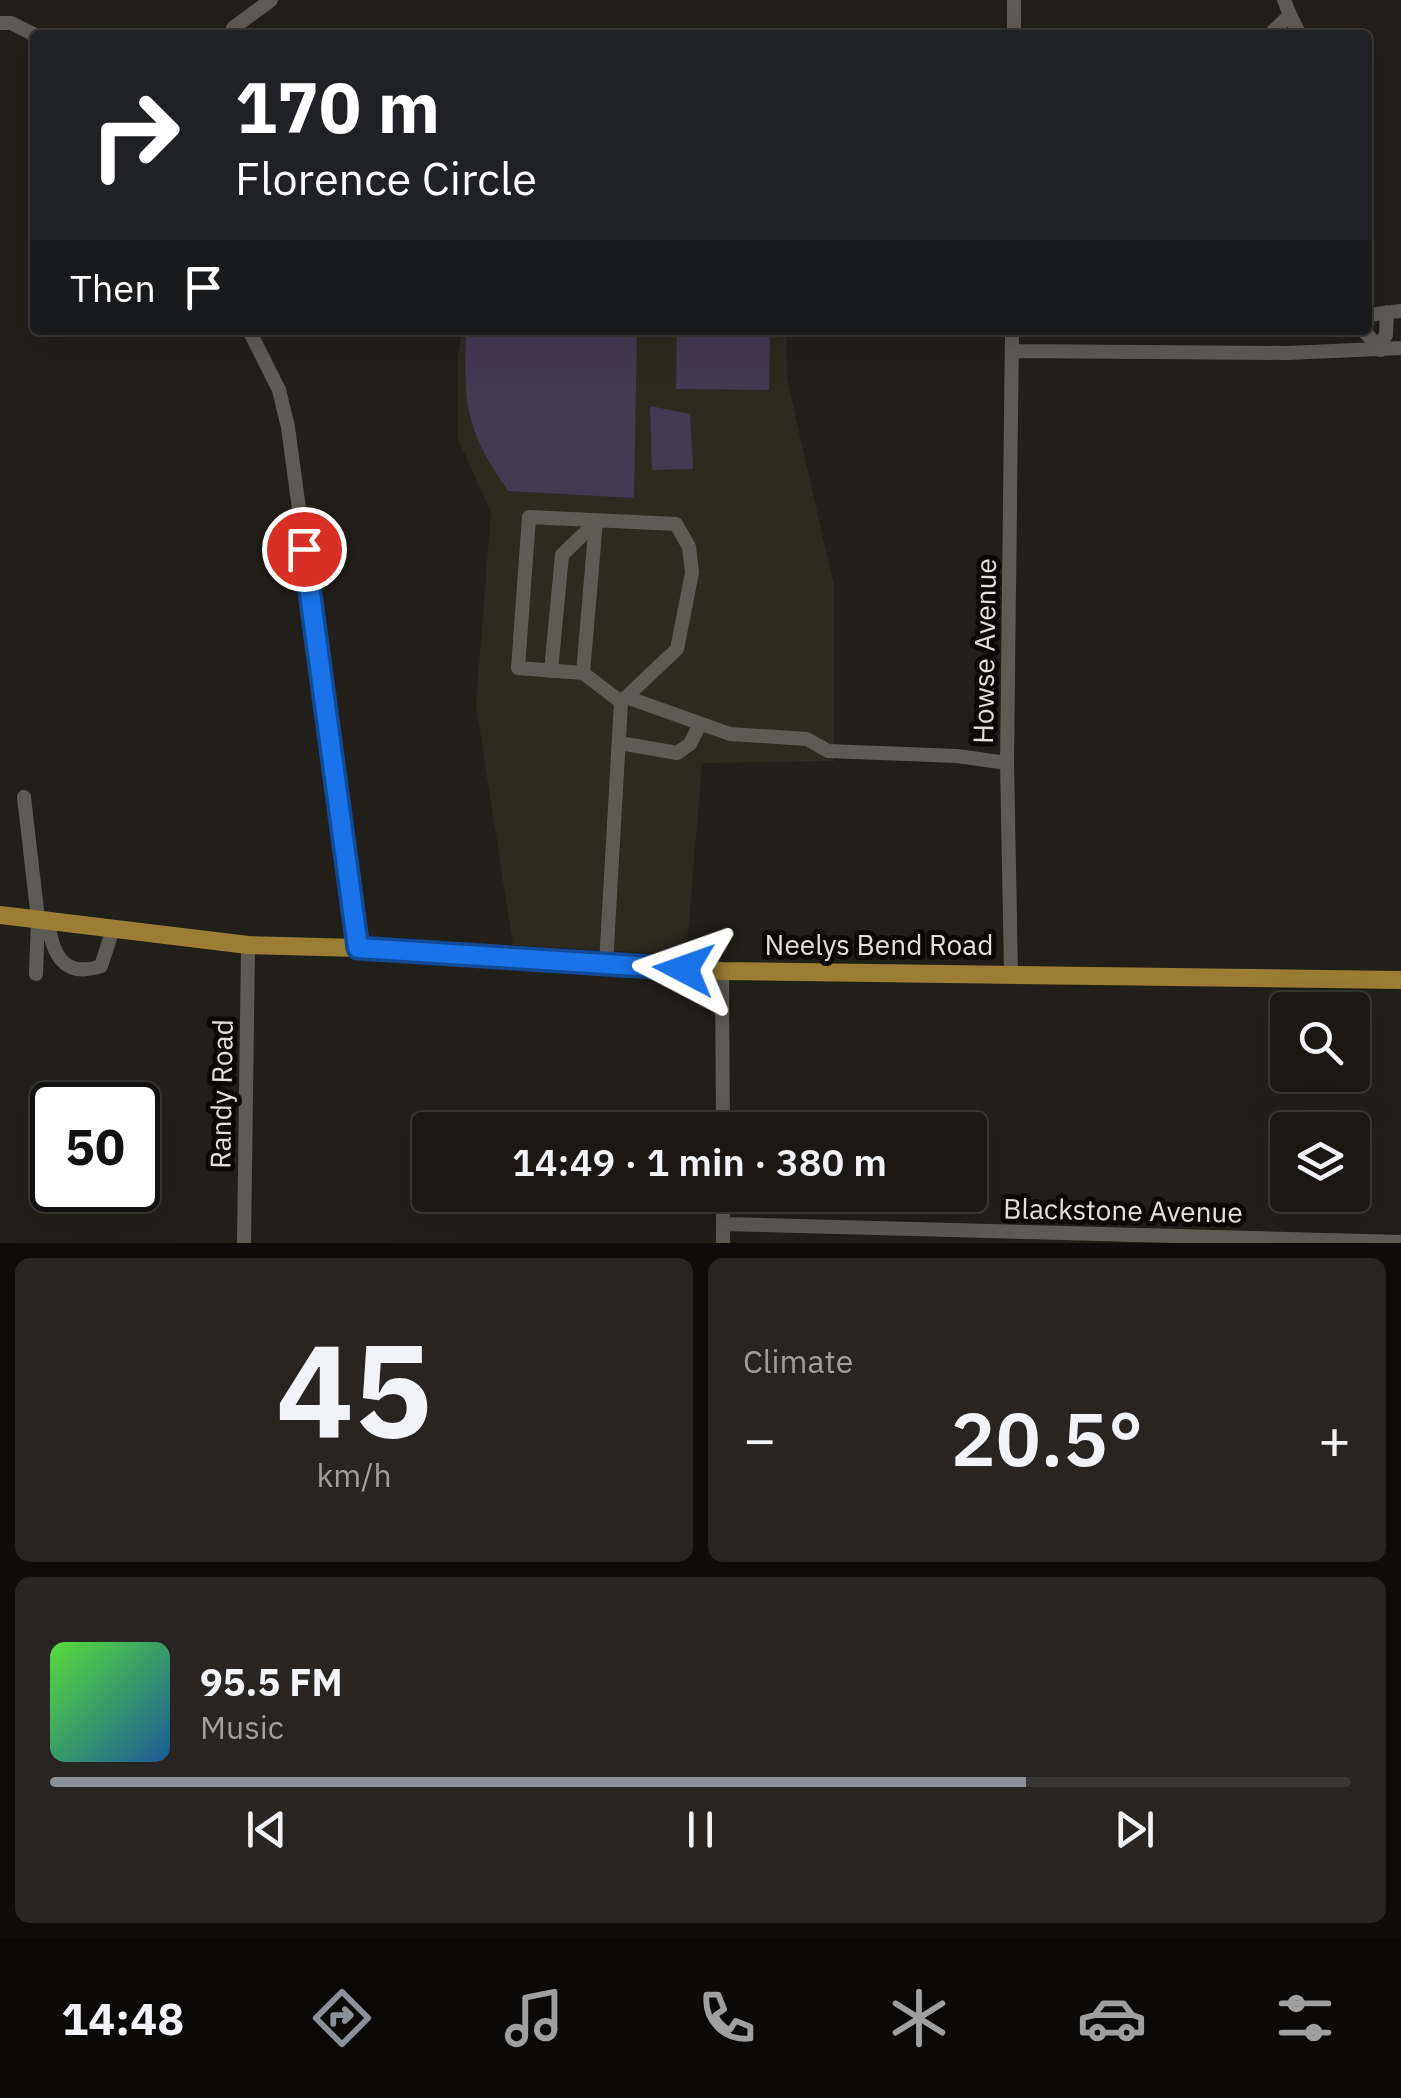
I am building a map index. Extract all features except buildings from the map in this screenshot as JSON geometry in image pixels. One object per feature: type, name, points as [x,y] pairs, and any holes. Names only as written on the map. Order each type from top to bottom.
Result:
[{"type":"main road","name":"Neelys Bend Road","points":[[0,914],[248,945],[358,948],[722,972],[1012,972],[1401,980]]},
{"type":"street","points":[[233,28],[271,0]]},
{"type":"street","points":[[1014,0],[1014,30]]},
{"type":"street","points":[[1273,30],[1287,8]]},
{"type":"street","points":[[31,30],[37,15]]},
{"type":"street","points":[[0,23],[11,23],[30,33]]},
{"type":"street","points":[[1380,348],[1394,312]]},
{"type":"street","points":[[252,335],[279,390],[288,427],[358,948]]},
{"type":"street","name":"Howse Avenue","points":[[1012,335],[1007,762],[1012,972]]},
{"type":"street","points":[[1368,335],[1380,348]]},
{"type":"street","points":[[1013,351],[1401,348]]},
{"type":"street","points":[[606,964],[623,699],[678,649],[692,573],[689,547],[676,524],[528,517],[518,668],[583,673],[623,699],[730,734],[807,739],[828,751],[1007,762]]},
{"type":"street","points":[[551,672],[562,555],[596,521]]},
{"type":"street","points":[[583,673],[596,521]]},
{"type":"street","points":[[620,743],[677,753],[690,744],[700,724]]},
{"type":"street","points":[[24,796],[43,920],[51,946],[66,965],[85,971],[101,966],[113,929]]},
{"type":"street","points":[[36,974],[43,920]]},
{"type":"street","name":"Randy Road","points":[[244,1243],[248,945]]},
{"type":"street","points":[[722,972],[723,1112]]},
{"type":"street","points":[[723,1212],[723,1243]]},
{"type":"street","name":"Blackstone Avenue","points":[[723,1224],[1401,1242]]},
{"type":"shaded area","points":[[461,335],[786,335],[787,379],[834,586],[834,761],[702,763],[686,955],[513,945],[476,705],[491,512],[458,439],[457,363]]},
{"type":"shaded area","points":[[466,335],[637,335],[634,498],[508,491],[475,432],[466,378]]},
{"type":"shaded area","points":[[677,335],[770,335],[769,390],[676,389]]},
{"type":"shaded area","points":[[650,406],[690,414],[693,469],[652,470]]},
{"type":"route","points":[[304,549],[358,948],[684,969]]}]
